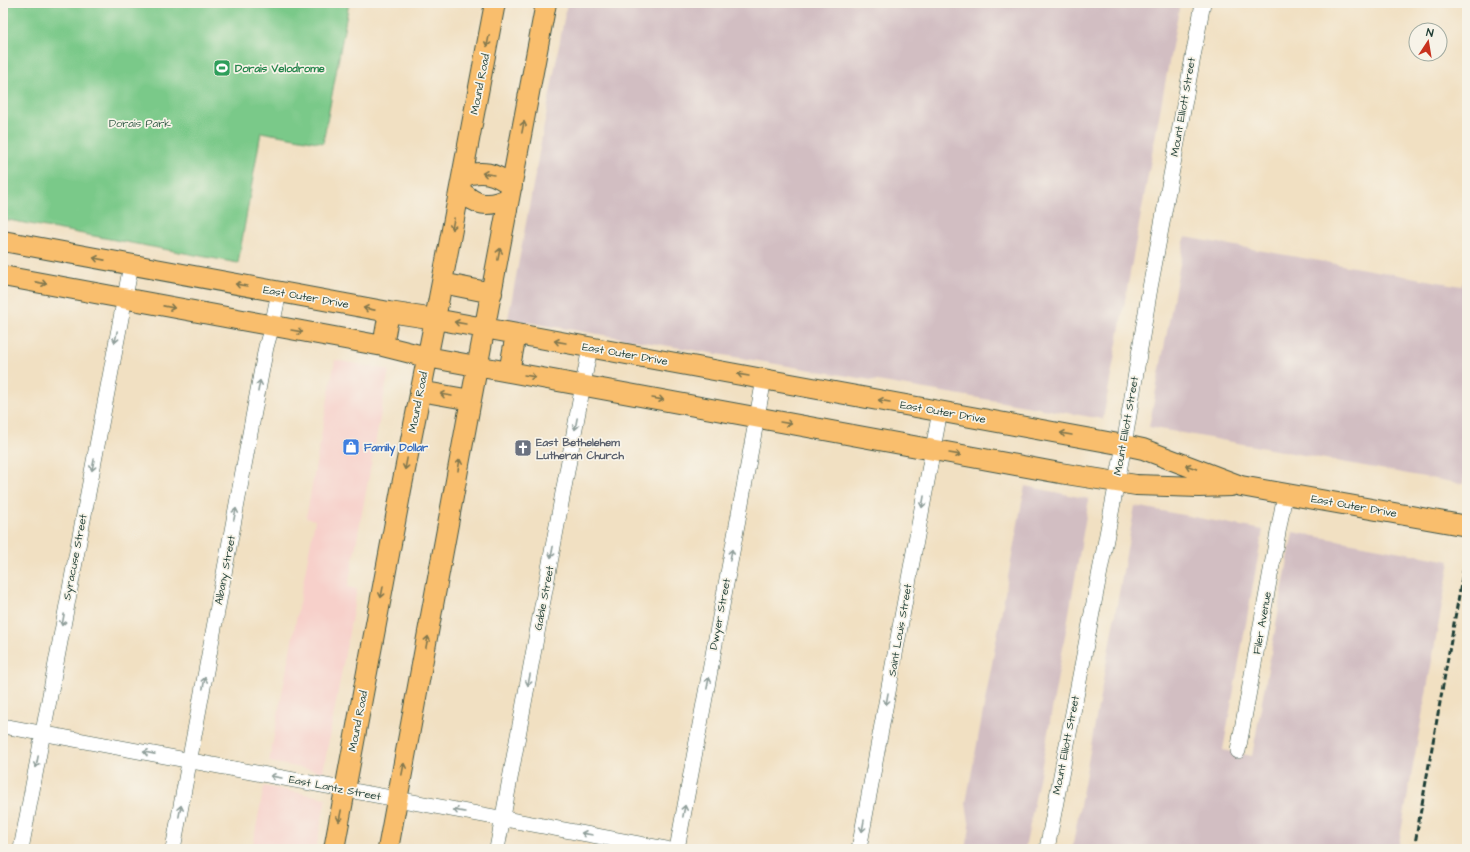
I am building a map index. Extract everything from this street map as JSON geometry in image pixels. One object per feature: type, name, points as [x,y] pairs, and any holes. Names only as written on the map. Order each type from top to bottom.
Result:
[{"type":"main road","name":"Mound Road","points":[[334,849],[400,490],[435,319],[495,3]]},
{"type":"main road","points":[[388,849],[546,3]]},
{"type":"main road","points":[[471,174],[496,175],[511,192],[496,204],[482,203],[470,199],[461,184],[471,174]]},
{"type":"main road","name":"East Outer Drive","points":[[3,240],[130,265],[485,328],[1124,445],[1143,449],[1241,486],[1467,526]]},
{"type":"main road","name":"East Outer Drive","points":[[3,276],[383,346],[427,357],[1060,473],[1136,485],[1199,487],[1241,486]]},
{"type":"main road","points":[[442,283],[492,293]]},
{"type":"main road","points":[[383,346],[389,312]]},
{"type":"main road","points":[[509,372],[516,334]]},
{"type":"main road","points":[[420,391],[471,400]]},
{"type":"street","name":"Mount Elliott Street","points":[[1046,849],[1124,445],[1150,288],[1203,3]]},
{"type":"street","name":"Syracuse Street","points":[[21,849],[130,265]]},
{"type":"street","name":"Albany Street","points":[[173,849],[266,346],[279,292]]},
{"type":"street","name":"Gable Street","points":[[497,849],[590,348]]},
{"type":"street","name":"Dwyer Street","points":[[677,849],[764,379]]},
{"type":"street","name":"Saint Louis Street","points":[[859,849],[940,412]]},
{"type":"street","name":"Filer Avenue","points":[[1238,751],[1285,494]]},
{"type":"street","name":"East Lantz Street","points":[[3,726],[667,849]]},
{"type":"shaded area","points":[[567,3],[1180,3],[1103,419],[508,319]]},
{"type":"shaded area","points":[[1185,237],[1461,286],[1467,276],[1467,463],[1463,484],[1149,427]]},
{"type":"shaded area","points":[[335,360],[389,370],[348,587],[357,589],[323,772],[269,762],[315,520],[306,518]]},
{"type":"shaded area","points":[[1025,486],[1089,499],[1046,744],[1025,849],[966,849],[970,828],[966,803]]},
{"type":"shaded area","points":[[1135,506],[1263,530],[1223,750],[1252,756],[1293,532],[1450,561],[1398,849],[1072,849]]},
{"type":"shaded area","points":[[264,786],[326,798],[316,849],[252,849]]},
{"type":"green space","name":"Dorais Park","points":[[3,3],[349,3],[323,143],[261,132],[238,263],[3,219]]},
{"type":"railway","points":[[1414,849],[1467,550]]},
{"type":"place","name":"Dorais Velodrome","points":[[222,68]]},
{"type":"place","name":"Family Dollar","points":[[351,447]]},
{"type":"place","name":"East Bethelehem Lutheran Church","points":[[523,448]]}]
